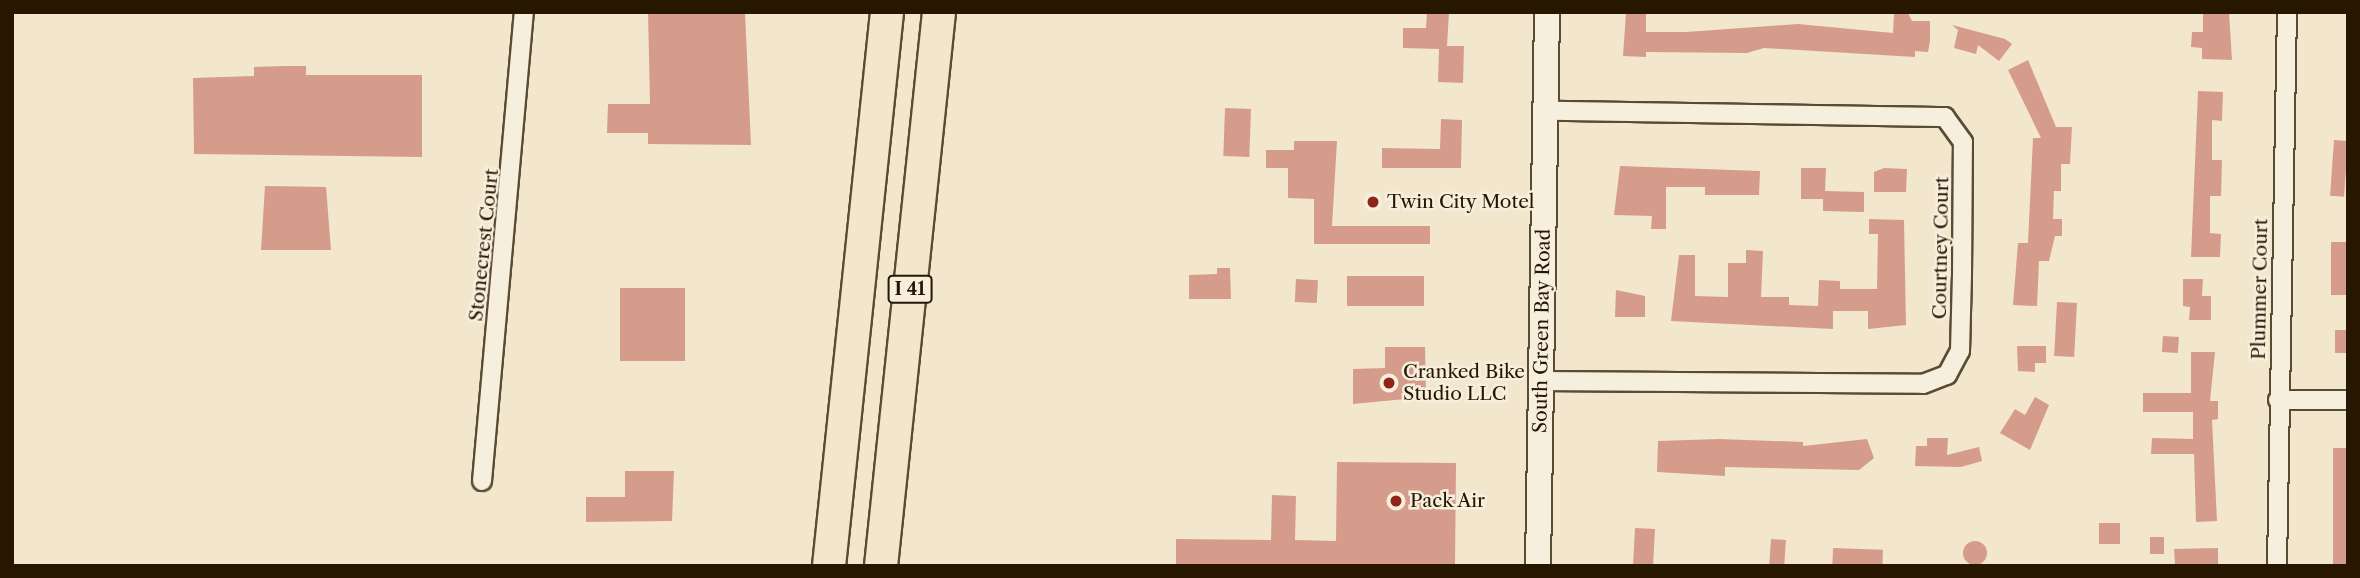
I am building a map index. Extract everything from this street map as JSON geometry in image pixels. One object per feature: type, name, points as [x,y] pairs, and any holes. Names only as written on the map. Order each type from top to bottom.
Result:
[{"type":"highway","name":"I 41","points":[[829,566],[887,12]]},
{"type":"highway","name":"I 41","points":[[881,566],[939,12]]},
{"type":"main road","name":"South Green Bay Road","points":[[1538,566],[1547,12]]},
{"type":"street","name":"Stonecrest Court","points":[[482,481],[524,12]]},
{"type":"street","name":"Plummer Court","points":[[2277,566],[2287,12]]},
{"type":"street","name":"Courtney Court","points":[[1540,381],[1923,384],[1947,375],[1960,351],[1962,276],[1963,142],[1945,117],[1545,111]]},
{"type":"street","points":[[2278,400],[2348,400]]},
{"type":"building","points":[[648,12],[745,12],[751,145],[648,144],[648,133],[607,133],[608,104],[650,104]]},
{"type":"building","points":[[1427,12],[1449,12],[1447,46],[1464,46],[1463,83],[1438,82],[1439,49],[1403,48],[1403,28],[1426,28]]},
{"type":"building","points":[[1646,12],[1646,32],[1686,32],[1798,24],[1893,33],[1894,13],[1908,13],[1912,21],[1930,21],[1930,41],[1928,52],[1915,51],[1915,57],[1764,48],[1747,53],[1646,52],[1646,57],[1623,56],[1626,13]]},
{"type":"building","points":[[2203,12],[2229,12],[2232,60],[2202,59],[2202,48],[2191,47],[2192,32],[2203,32]]},
{"type":"building","points":[[1952,25],[2005,39],[2012,44],[1999,61],[1978,45],[1976,54],[1954,48],[1958,30]]},
{"type":"building","points":[[2028,60],[2056,127],[2072,127],[2070,164],[2061,164],[2061,191],[2054,191],[2053,219],[2062,219],[2062,236],[2055,236],[2049,261],[2039,261],[2037,306],[2013,305],[2018,243],[2028,243],[2033,138],[2041,138],[2008,70]]},
{"type":"building","points":[[306,66],[306,75],[422,75],[422,157],[194,154],[193,78],[254,76],[254,67]]},
{"type":"building","points":[[2198,91],[2223,92],[2222,121],[2212,120],[2212,160],[2222,160],[2221,196],[2210,196],[2210,233],[2221,234],[2220,257],[2191,257]]},
{"type":"building","points":[[1225,108],[1251,109],[1249,157],[1223,156]]},
{"type":"building","points":[[1441,119],[1462,120],[1461,168],[1382,168],[1382,148],[1440,149]]},
{"type":"building","points":[[2334,140],[2348,141],[2344,197],[2330,196]]},
{"type":"building","points":[[1294,141],[1337,141],[1332,226],[1430,226],[1430,244],[1314,244],[1314,199],[1288,198],[1288,168],[1266,168],[1266,150],[1294,150]]},
{"type":"building","points":[[1620,166],[1760,171],[1759,195],[1705,195],[1705,187],[1666,187],[1666,229],[1651,229],[1652,216],[1614,215]]},
{"type":"building","points":[[1801,168],[1826,168],[1825,191],[1864,192],[1864,212],[1823,211],[1823,199],[1801,199]]},
{"type":"building","points":[[1884,168],[1907,169],[1906,192],[1874,192],[1874,172]]},
{"type":"building","points":[[265,186],[326,187],[331,250],[261,250]]},
{"type":"building","points":[[1869,219],[1904,220],[1906,325],[1868,329],[1868,311],[1833,311],[1833,329],[1671,321],[1679,255],[1695,255],[1695,296],[1728,297],[1728,263],[1746,263],[1746,250],[1763,251],[1761,297],[1789,297],[1789,305],[1818,306],[1819,280],[1840,281],[1840,289],[1877,289],[1878,234],[1869,234]]},
{"type":"building","points":[[2331,242],[2348,242],[2348,295],[2331,295]]},
{"type":"building","points":[[1217,268],[1230,268],[1231,299],[1189,299],[1189,275],[1217,274]]},
{"type":"building","points":[[1347,276],[1424,276],[1424,306],[1347,306]]},
{"type":"building","points":[[1296,279],[1318,280],[1317,303],[1295,302]]},
{"type":"building","points":[[2183,279],[2203,279],[2202,296],[2211,296],[2211,320],[2189,320],[2190,307],[2183,306]]},
{"type":"building","points":[[620,288],[685,288],[685,361],[620,361]]},
{"type":"building","points":[[1616,290],[1645,296],[1645,317],[1615,317]]},
{"type":"building","points":[[2057,302],[2077,303],[2074,357],[2054,356]]},
{"type":"building","points":[[2335,330],[2348,330],[2348,353],[2335,353]]},
{"type":"building","points":[[2163,336],[2179,337],[2178,353],[2162,352]]},
{"type":"building","points":[[2017,346],[2046,346],[2046,363],[2035,363],[2035,372],[2018,371]]},
{"type":"building","name":"Cranked Bike Studio LLC","points":[[1385,347],[1425,347],[1426,397],[1353,404],[1353,369],[1385,368]]},
{"type":"building","points":[[2191,352],[2215,352],[2210,401],[2218,401],[2218,419],[2212,420],[2217,521],[2196,522],[2194,454],[2151,454],[2152,438],[2193,439],[2193,412],[2143,412],[2143,393],[2191,393]]},
{"type":"building","points":[[2035,397],[2049,405],[2030,450],[2000,433],[2015,409],[2025,415]]},
{"type":"building","points":[[1927,438],[1948,438],[1947,455],[1979,447],[1982,461],[1961,467],[1915,466],[1916,446],[1927,446]]},
{"type":"building","points":[[1719,439],[1803,442],[1803,446],[1867,439],[1874,458],[1859,470],[1725,467],[1725,476],[1657,472],[1658,441]]},
{"type":"building","points":[[2333,448],[2348,448],[2348,566],[2333,566]]},
{"type":"building","name":"Pack Air","points":[[1337,462],[1456,463],[1455,566],[1176,566],[1176,539],[1271,540],[1272,495],[1296,496],[1295,540],[1336,541]]},
{"type":"building","points":[[625,471],[674,471],[672,521],[586,522],[586,497],[625,497]]},
{"type":"building","points":[[2099,523],[2120,523],[2120,544],[2099,544]]},
{"type":"building","points":[[1635,528],[1655,529],[1653,566],[1633,566]]},
{"type":"building","points":[[2150,537],[2164,537],[2164,554],[2150,554]]},
{"type":"building","points":[[1771,539],[1786,540],[1784,566],[1769,566]]},
{"type":"building","points":[[1975,541],[1986,548],[1987,553],[1980,564],[1975,565],[1964,558],[1963,553],[1970,542]]},
{"type":"building","points":[[1833,548],[1883,550],[1882,566],[1832,566]]},
{"type":"building","points":[[2218,548],[2218,566],[2175,564],[2174,549]]},
{"type":"place","name":"Twin City Motel","points":[[1373,202]]},
{"type":"place","name":"Cranked Bike Studio LLC","points":[[1389,383]]},
{"type":"place","name":"Pack Air","points":[[1396,501]]}]
